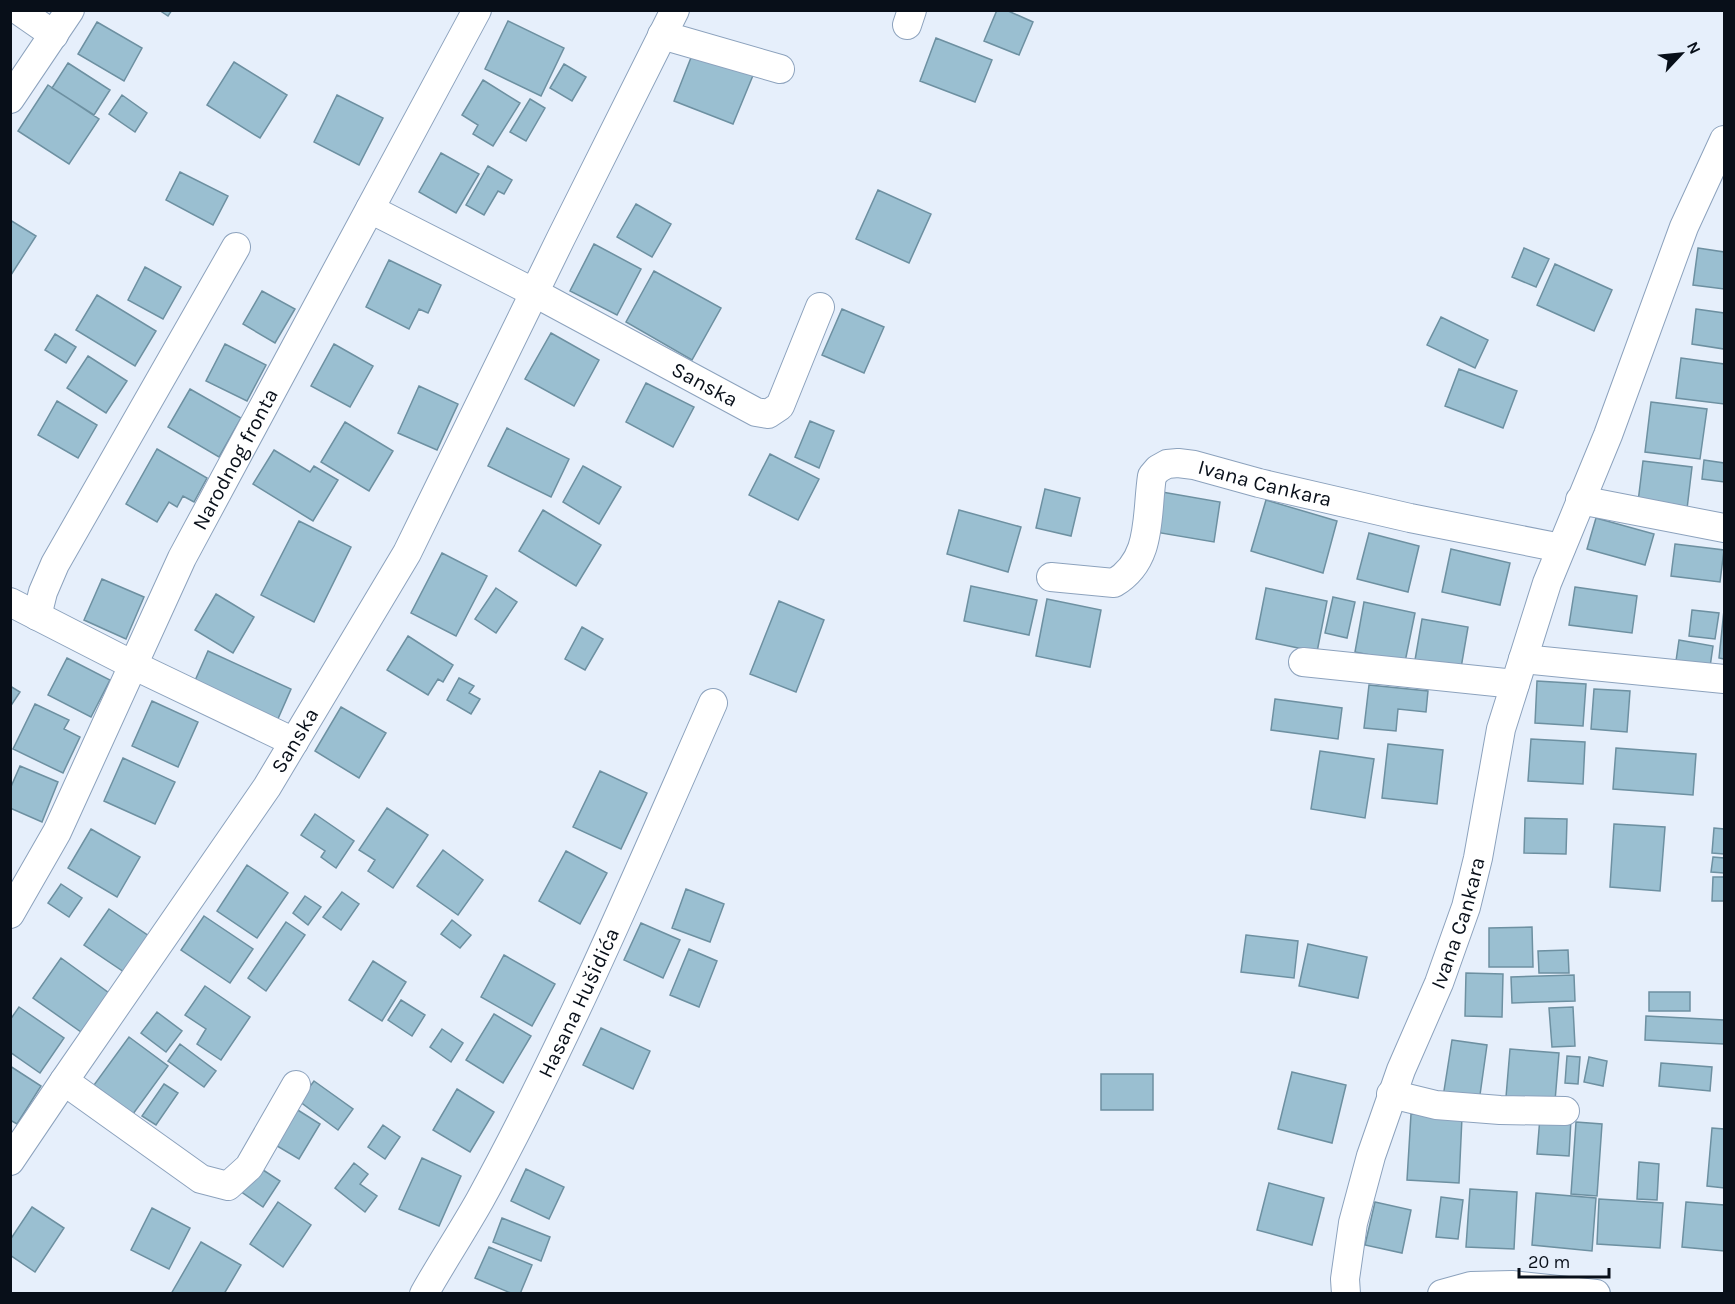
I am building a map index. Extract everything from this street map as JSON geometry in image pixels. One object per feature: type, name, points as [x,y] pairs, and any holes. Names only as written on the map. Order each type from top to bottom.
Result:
[{"type":"street","points":[[18,10],[54,34]]},
{"type":"street","points":[[10,99],[70,10]]},
{"type":"street","name":"Narodnog fronta","points":[[10,914],[57,832],[182,558],[477,10]]},
{"type":"street","points":[[669,23],[780,69]]},
{"type":"street","name":"Sanska","points":[[10,1161],[267,787],[407,553],[669,23]]},
{"type":"street","name":"Ivana Cankara","points":[[1346,1293],[1345,1279],[1353,1223],[1371,1156],[1391,1094],[1439,983],[1466,907],[1478,858],[1502,729],[1547,583],[1608,435],[1684,227],[1725,140]]},
{"type":"street","name":"Sanska","points":[[370,209],[535,292],[756,412],[768,414],[780,406],[820,307]]},
{"type":"street","points":[[37,616],[43,592],[55,564],[236,247]]},
{"type":"street","name":"Ivana Cankara","points":[[1052,577],[1114,583],[1131,571],[1142,551],[1152,476],[1167,464],[1178,463],[1410,518],[1561,548]]},
{"type":"street","points":[[1580,500],[1725,528]]},
{"type":"street","points":[[10,602],[133,665],[294,742]]},
{"type":"street","points":[[1303,662],[1725,679]]},
{"type":"street","name":"Hasana Hušidića","points":[[424,1293],[479,1202],[543,1079],[610,938],[713,703]]},
{"type":"street","points":[[64,1081],[201,1179],[228,1186],[249,1167],[296,1085]]},
{"type":"street","points":[[1391,1094],[1436,1105],[1500,1110],[1565,1111]]},
{"type":"street","points":[[1442,1293],[1470,1286],[1512,1285],[1596,1293]]},
{"type":"building","points":[[159,10],[172,10],[168,16]]},
{"type":"building","points":[[997,10],[1006,10],[1033,22],[1019,55],[984,41]]},
{"type":"building","points":[[508,21],[564,48],[541,96],[485,69]]},
{"type":"building","points":[[97,22],[142,48],[124,81],[78,54]]},
{"type":"building","points":[[936,38],[992,60],[975,102],[920,81]]},
{"type":"building","points":[[694,50],[754,73],[733,124],[674,101]]},
{"type":"building","points":[[234,62],[287,95],[260,138],[207,105]]},
{"type":"building","points":[[68,63],[110,90],[94,115],[52,88]]},
{"type":"building","points":[[564,64],[586,77],[572,101],[550,88]]},
{"type":"building","points":[[483,80],[520,103],[493,146],[473,134],[478,125],[462,115]]},
{"type":"building","points":[[48,85],[99,119],[69,164],[18,131]]},
{"type":"building","points":[[122,95],[147,113],[135,132],[109,114]]},
{"type":"building","points":[[337,95],[383,118],[359,165],[314,142]]},
{"type":"building","points":[[530,99],[545,108],[526,141],[510,132]]},
{"type":"building","points":[[441,153],[479,174],[456,213],[419,192]]},
{"type":"building","points":[[488,166],[512,180],[504,194],[498,191],[484,215],[466,205]]},
{"type":"building","points":[[180,172],[228,196],[213,225],[166,200]]},
{"type":"building","points":[[878,190],[931,214],[909,263],[856,239]]},
{"type":"building","points":[[636,204],[671,224],[652,257],[617,237]]},
{"type":"building","points":[[10,220],[36,236],[11,275],[10,275]]},
{"type":"building","points":[[594,244],[641,269],[617,315],[570,291]]},
{"type":"building","points":[[1524,248],[1549,259],[1536,287],[1512,277]]},
{"type":"building","points":[[1698,248],[1724,252],[1724,289],[1693,285]]},
{"type":"building","points":[[389,260],[441,285],[428,313],[419,309],[409,329],[366,307]]},
{"type":"building","points":[[1555,264],[1612,290],[1594,331],[1537,305]]},
{"type":"building","points":[[145,267],[181,287],[163,319],[128,300]]},
{"type":"building","points":[[654,271],[721,308],[692,360],[626,322]]},
{"type":"building","points":[[262,291],[295,309],[275,343],[243,324]]},
{"type":"building","points":[[97,295],[156,331],[135,366],[76,330]]},
{"type":"building","points":[[842,309],[884,327],[864,373],[822,355]]},
{"type":"building","points":[[1696,309],[1724,313],[1724,349],[1692,344]]},
{"type":"building","points":[[1441,317],[1488,340],[1475,368],[1427,345]]},
{"type":"building","points":[[551,333],[599,360],[574,406],[525,379]]},
{"type":"building","points":[[55,334],[76,347],[66,363],[45,350]]},
{"type":"building","points":[[225,344],[266,365],[247,401],[206,381]]},
{"type":"building","points":[[334,344],[373,366],[350,407],[311,386]]},
{"type":"building","points":[[88,356],[127,381],[106,413],[67,388]]},
{"type":"building","points":[[1681,358],[1724,364],[1724,404],[1676,398]]},
{"type":"building","points":[[1459,369],[1517,391],[1503,428],[1445,406]]},
{"type":"building","points":[[646,383],[694,407],[673,447],[626,422]]},
{"type":"building","points":[[419,386],[458,404],[437,450],[398,433]]},
{"type":"building","points":[[190,389],[241,418],[219,457],[168,427]]},
{"type":"building","points":[[57,401],[97,425],[78,458],[38,435]]},
{"type":"building","points":[[1651,402],[1707,409],[1700,459],[1645,452]]},
{"type":"building","points":[[810,421],[834,431],[819,468],[795,457]]},
{"type":"building","points":[[345,422],[393,451],[369,491],[321,462]]},
{"type":"building","points":[[507,428],[569,459],[551,497],[488,466]]},
{"type":"building","points":[[157,449],[207,478],[194,502],[183,496],[177,507],[169,502],[157,522],[126,504]]},
{"type":"building","points":[[274,450],[310,472],[314,466],[338,480],[313,521],[253,484]]},
{"type":"building","points":[[770,454],[819,479],[798,520],[749,495]]},
{"type":"building","points":[[1704,460],[1724,463],[1724,482],[1702,479]]},
{"type":"building","points":[[1643,461],[1692,467],[1687,509],[1638,502]]},
{"type":"building","points":[[583,466],[621,487],[599,524],[563,502]]},
{"type":"building","points":[[1045,489],[1080,498],[1071,536],[1036,528]]},
{"type":"building","points":[[1162,492],[1220,502],[1214,542],[1155,532]]},
{"type":"building","points":[[1266,500],[1337,521],[1323,573],[1251,551]]},
{"type":"building","points":[[543,510],[601,545],[576,586],[519,551]]},
{"type":"building","points":[[959,510],[1021,527],[1008,572],[947,554]]},
{"type":"building","points":[[1596,518],[1654,534],[1645,565],[1587,549]]},
{"type":"building","points":[[299,521],[351,547],[314,622],[261,595]]},
{"type":"building","points":[[1369,533],[1419,546],[1408,592],[1357,579]]},
{"type":"building","points":[[1675,544],[1724,550],[1720,582],[1671,576]]},
{"type":"building","points":[[1451,549],[1510,563],[1500,605],[1442,592]]},
{"type":"building","points":[[442,553],[487,576],[456,636],[411,613]]},
{"type":"building","points":[[102,579],[144,597],[126,639],[84,620]]},
{"type":"building","points":[[971,586],[1037,600],[1029,635],[964,621]]},
{"type":"building","points":[[1575,587],[1637,596],[1632,633],[1569,625]]},
{"type":"building","points":[[496,588],[517,602],[496,633],[475,619]]},
{"type":"building","points":[[1266,588],[1327,601],[1317,652],[1256,639]]},
{"type":"building","points":[[216,594],[254,617],[233,653],[195,630]]},
{"type":"building","points":[[1333,597],[1355,602],[1347,638],[1325,633]]},
{"type":"building","points":[[1047,599],[1101,610],[1090,667],[1036,656]]},
{"type":"building","points":[[779,601],[824,620],[796,692],[750,674]]},
{"type":"building","points":[[1364,602],[1415,613],[1405,662],[1355,652]]},
{"type":"building","points":[[1692,610],[1719,613],[1715,639],[1689,636]]},
{"type":"building","points":[[1724,610],[1724,659],[1719,658]]},
{"type":"building","points":[[1422,619],[1468,627],[1460,674],[1414,666]]},
{"type":"building","points":[[582,627],[603,639],[585,670],[565,659]]},
{"type":"building","points":[[408,636],[453,665],[443,682],[438,679],[428,695],[387,670]]},
{"type":"building","points":[[1679,640],[1713,646],[1710,667],[1676,661]]},
{"type":"building","points":[[208,651],[291,689],[277,721],[194,683]]},
{"type":"building","points":[[67,658],[110,680],[91,717],[48,695]]},
{"type":"building","points":[[459,678],[474,686],[469,693],[480,699],[471,714],[447,700]]},
{"type":"building","points":[[1537,681],[1586,684],[1583,726],[1535,723]]},
{"type":"building","points":[[1369,685],[1428,691],[1426,712],[1398,709],[1396,731],[1364,728]]},
{"type":"building","points":[[10,686],[20,692],[10,707]]},
{"type":"building","points":[[1594,689],[1630,691],[1627,732],[1591,729]]},
{"type":"building","points":[[1275,699],[1342,708],[1338,739],[1271,730]]},
{"type":"building","points":[[152,701],[198,722],[178,767],[132,746]]},
{"type":"building","points":[[35,704],[69,720],[64,729],[80,737],[63,773],[13,749]]},
{"type":"building","points":[[341,707],[386,733],[359,778],[315,751]]},
{"type":"building","points":[[1531,739],[1585,742],[1583,784],[1528,781]]},
{"type":"building","points":[[1388,744],[1443,750],[1437,804],[1382,798]]},
{"type":"building","points":[[1616,748],[1696,754],[1693,795],[1613,789]]},
{"type":"building","points":[[1320,751],[1374,759],[1365,818],[1311,809]]},
{"type":"building","points":[[123,758],[175,782],[155,824],[104,801]]},
{"type":"building","points":[[20,766],[58,782],[42,822],[10,808],[10,789]]},
{"type":"building","points":[[600,771],[647,793],[621,849],[573,827]]},
{"type":"building","points":[[387,808],[428,835],[393,888],[368,871],[375,860],[359,850]]},
{"type":"building","points":[[315,814],[354,841],[336,868],[321,857],[325,851],[301,835]]},
{"type":"building","points":[[1525,818],[1567,819],[1566,854],[1524,853]]},
{"type":"building","points":[[1614,824],[1665,827],[1660,891],[1610,887]]},
{"type":"building","points":[[1714,828],[1724,829],[1724,854],[1712,853]]},
{"type":"building","points":[[91,829],[140,857],[117,897],[68,868]]},
{"type":"building","points":[[443,850],[483,880],[458,915],[417,886]]},
{"type":"building","points":[[566,851],[607,873],[580,924],[539,901]]},
{"type":"building","points":[[1713,857],[1724,858],[1724,873],[1711,872]]},
{"type":"building","points":[[247,865],[288,893],[257,938],[217,911]]},
{"type":"building","points":[[1713,877],[1724,877],[1724,901],[1712,901]]},
{"type":"building","points":[[61,884],[82,898],[69,917],[48,903]]},
{"type":"building","points":[[686,889],[724,904],[710,942],[672,928]]},
{"type":"building","points":[[342,892],[359,904],[341,930],[323,917]]},
{"type":"building","points":[[305,896],[321,907],[308,925],[293,913]]},
{"type":"building","points":[[109,909],[149,936],[124,972],[84,945]]},
{"type":"building","points":[[204,916],[253,949],[230,983],[181,950]]},
{"type":"building","points":[[452,920],[471,935],[460,948],[441,934]]},
{"type":"building","points":[[286,922],[305,935],[266,991],[248,978]]},
{"type":"building","points":[[641,923],[680,940],[663,978],[624,960]]},
{"type":"building","points":[[1532,927],[1533,967],[1489,967],[1489,928]]},
{"type":"building","points":[[1246,935],[1298,941],[1294,978],[1241,972]]},
{"type":"building","points":[[1308,944],[1367,957],[1358,998],[1299,986]]},
{"type":"building","points":[[689,949],[717,961],[699,1007],[670,995]]},
{"type":"building","points":[[1568,950],[1569,973],[1539,973],[1538,951]]},
{"type":"building","points":[[504,955],[555,984],[532,1026],[481,997]]},
{"type":"building","points":[[61,958],[109,993],[81,1032],[33,998]]},
{"type":"building","points":[[373,961],[406,982],[382,1021],[349,1000]]},
{"type":"building","points":[[1466,973],[1503,974],[1502,1017],[1465,1016]]},
{"type":"building","points":[[1574,975],[1575,1001],[1512,1003],[1511,977]]},
{"type":"building","points":[[205,986],[250,1017],[221,1060],[197,1044],[206,1029],[185,1015]]},
{"type":"building","points":[[1649,992],[1690,992],[1690,1011],[1649,1011]]},
{"type":"building","points":[[401,1000],[425,1015],[412,1036],[388,1020]]},
{"type":"building","points":[[19,1007],[64,1038],[40,1073],[10,1052],[10,1020]]},
{"type":"building","points":[[1573,1007],[1575,1046],[1552,1047],[1549,1008]]},
{"type":"building","points":[[157,1012],[182,1031],[166,1052],[141,1033]]},
{"type":"building","points":[[494,1014],[531,1036],[503,1083],[466,1060]]},
{"type":"building","points":[[1646,1016],[1724,1020],[1724,1044],[1645,1040]]},
{"type":"building","points":[[601,1028],[650,1051],[633,1089],[583,1065]]},
{"type":"building","points":[[442,1029],[463,1043],[451,1062],[430,1047]]},
{"type":"building","points":[[129,1037],[168,1066],[133,1114],[94,1085]]},
{"type":"building","points":[[1452,1040],[1487,1045],[1479,1102],[1443,1097]]},
{"type":"building","points":[[180,1044],[216,1071],[204,1087],[168,1061]]},
{"type":"building","points":[[1510,1049],[1559,1053],[1555,1101],[1506,1097]]},
{"type":"building","points":[[1567,1056],[1580,1057],[1578,1084],[1565,1083]]},
{"type":"building","points":[[1589,1057],[1607,1061],[1603,1086],[1584,1082]]},
{"type":"building","points":[[1661,1063],[1712,1067],[1710,1091],[1659,1086]]},
{"type":"building","points":[[10,1066],[41,1086],[17,1124],[10,1120]]},
{"type":"building","points":[[1292,1072],[1346,1085],[1332,1143],[1278,1129]]},
{"type":"building","points":[[1101,1074],[1153,1074],[1153,1110],[1101,1110]]},
{"type":"building","points":[[314,1081],[353,1109],[338,1130],[299,1101]]},
{"type":"building","points":[[164,1084],[178,1093],[156,1125],[142,1116]]},
{"type":"building","points":[[457,1089],[494,1112],[470,1152],[433,1130]]},
{"type":"building","points":[[293,1107],[320,1124],[299,1159],[272,1143]]},
{"type":"building","points":[[1411,1114],[1462,1117],[1459,1183],[1407,1180]]},
{"type":"building","points":[[1540,1117],[1571,1119],[1569,1156],[1537,1154]]},
{"type":"building","points":[[1576,1122],[1602,1124],[1597,1196],[1571,1194]]},
{"type":"building","points":[[383,1125],[400,1137],[385,1159],[368,1147]]},
{"type":"building","points":[[1712,1128],[1724,1129],[1724,1188],[1707,1186]]},
{"type":"building","points":[[422,1158],[461,1176],[439,1226],[399,1209]]},
{"type":"building","points":[[1639,1162],[1659,1164],[1657,1200],[1637,1199]]},
{"type":"building","points":[[354,1163],[368,1174],[360,1184],[377,1196],[365,1212],[335,1188]]},
{"type":"building","points":[[257,1166],[280,1181],[263,1207],[240,1191]]},
{"type":"building","points":[[526,1169],[564,1187],[549,1219],[511,1201]]},
{"type":"building","points":[[1269,1183],[1324,1198],[1312,1245],[1257,1230]]},
{"type":"building","points":[[1470,1189],[1517,1192],[1514,1249],[1466,1247]]},
{"type":"building","points":[[1536,1193],[1596,1198],[1592,1251],[1532,1245]]},
{"type":"building","points":[[1441,1197],[1463,1200],[1458,1239],[1436,1237]]},
{"type":"building","points":[[1599,1199],[1663,1203],[1660,1248],[1597,1244]]},
{"type":"building","points":[[278,1202],[311,1225],[283,1267],[250,1244]]},
{"type":"building","points":[[1375,1202],[1411,1210],[1402,1253],[1365,1245]]},
{"type":"building","points":[[1686,1202],[1724,1205],[1724,1251],[1682,1247]]},
{"type":"building","points":[[32,1207],[64,1228],[35,1272],[10,1255],[10,1240]]},
{"type":"building","points":[[152,1208],[190,1228],[169,1269],[131,1250]]},
{"type":"building","points":[[502,1218],[550,1237],[541,1261],[493,1242]]},
{"type":"building","points":[[201,1242],[241,1265],[224,1294],[171,1294]]},
{"type":"building","points":[[489,1247],[532,1265],[520,1294],[513,1294],[475,1278]]}]
